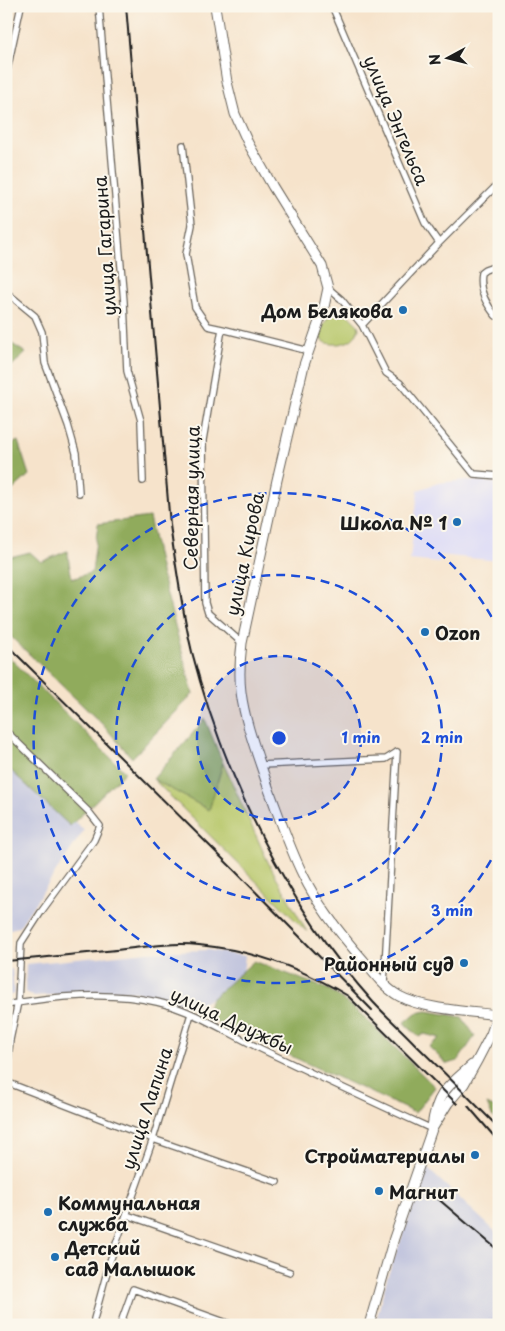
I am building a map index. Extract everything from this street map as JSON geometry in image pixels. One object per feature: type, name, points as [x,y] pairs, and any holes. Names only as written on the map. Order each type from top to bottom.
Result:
[{"type":"main road","points":[[215,6],[227,82],[235,114],[248,143],[273,187],[322,266],[328,288]]},
{"type":"main road","name":"улица Кирова","points":[[328,288],[324,307],[309,351],[277,480],[242,643],[240,664],[241,690],[245,714],[284,831],[303,876],[324,912],[352,948],[384,984],[400,996],[422,1004],[498,1014]]},
{"type":"main road","points":[[369,1325],[394,1238],[432,1129],[434,1109],[444,1090],[478,1059],[498,1014]]},
{"type":"street","points":[[6,75],[21,6]]},
{"type":"street","name":"улица Гагарина","points":[[100,6],[128,371],[141,421],[143,481]]},
{"type":"street","name":"улица Энгельса","points":[[332,6],[425,223],[439,243]]},
{"type":"street","points":[[183,144],[192,225],[186,254],[195,307],[208,326],[309,351]]},
{"type":"street","points":[[362,325],[439,243],[499,183]]},
{"type":"street","points":[[499,265],[485,270],[481,273],[480,279],[484,300],[496,316],[499,316]]},
{"type":"street","points":[[328,288],[341,299],[362,325],[386,372],[400,383],[474,474],[499,476]]},
{"type":"street","points":[[6,292],[35,316],[42,332],[45,363],[68,424],[76,453],[79,493]]},
{"type":"street","name":"Северная улица","points":[[222,329],[203,440],[206,603],[208,614],[242,643]]},
{"type":"street","points":[[6,731],[89,812],[100,826],[94,840],[41,912],[21,943],[18,1002],[10,1040],[6,1081],[153,1138],[277,1182]]},
{"type":"street","points":[[261,765],[386,759],[397,752],[384,984]]},
{"type":"street","name":"улица Дружбы","points":[[6,1005],[18,1002],[83,996],[122,995],[159,1002],[191,1014],[310,1073],[432,1129]]},
{"type":"street","name":"улица Лапина","points":[[94,1325],[110,1261],[153,1138],[191,1014]]},
{"type":"street","points":[[127,1215],[290,1272]]},
{"type":"street","points":[[120,1325],[133,1289],[233,1325]]},
{"type":"shaded area","name":"Школа № 1","points":[[467,480],[499,483],[499,561],[440,555],[439,563],[410,560],[418,490],[438,483]]},
{"type":"shaded area","points":[[6,758],[84,830],[19,927],[6,930]]},
{"type":"shaded area","points":[[208,950],[245,956],[242,981],[195,1007],[131,991],[33,996],[25,992],[26,964],[149,952]]},
{"type":"shaded area","points":[[12,969],[14,994],[6,996],[6,970]]},
{"type":"shaded area","points":[[427,1168],[499,1235],[499,1325],[375,1325],[387,1278]]},
{"type":"green space","points":[[340,307],[358,325],[359,329],[351,340],[345,343],[326,343],[319,333],[333,309]]},
{"type":"green space","points":[[9,342],[26,353],[6,371],[6,345]]},
{"type":"green space","points":[[18,441],[29,475],[6,496],[6,447]]},
{"type":"green space","points":[[149,517],[161,572],[193,694],[132,758],[103,725],[6,632],[6,558],[30,552],[41,562],[67,551],[72,579],[92,572],[98,524]]},
{"type":"green space","points":[[6,654],[125,772],[70,826],[6,766]]},
{"type":"green space","points":[[205,719],[223,763],[209,810],[153,779]]},
{"type":"green space","points":[[223,763],[268,862],[307,932],[153,779],[209,810]]},
{"type":"green space","points":[[254,961],[330,990],[361,1014],[435,1087],[415,1113],[206,1017],[210,1000]]},
{"type":"green space","points":[[427,1011],[462,1017],[475,1036],[458,1061],[447,1064],[429,1047],[440,1038],[424,1034],[419,1037],[404,1023],[416,1013]]},
{"type":"green space","points":[[487,1104],[499,1110],[499,1121],[492,1116]]},
{"type":"railway","points":[[126,6],[170,525],[185,620],[205,699],[222,746],[262,838],[286,882],[313,924],[373,1002],[499,1128]]},
{"type":"railway","points":[[6,644],[372,1010]]},
{"type":"railway","points":[[6,961],[178,944],[238,951],[276,962],[313,977],[348,996],[457,1104]]},
{"type":"railway","points":[[468,1106],[499,1142]]},
{"type":"railway","points":[[436,1197],[499,1251]]},
{"type":"place","name":"Дом Белякова","points":[[403,310]]},
{"type":"place","name":"Школа № 1","points":[[457,522]]},
{"type":"place","name":"Ozon","points":[[425,632]]},
{"type":"place","name":"Районный суд","points":[[464,963]]},
{"type":"place","name":"Стройматериалы","points":[[475,1155]]},
{"type":"place","name":"Магнит","points":[[379,1191]]},
{"type":"place","name":"Коммунальная служба","points":[[48,1212]]},
{"type":"place","name":"Детский сад Малышок","points":[[55,1257]]}]
